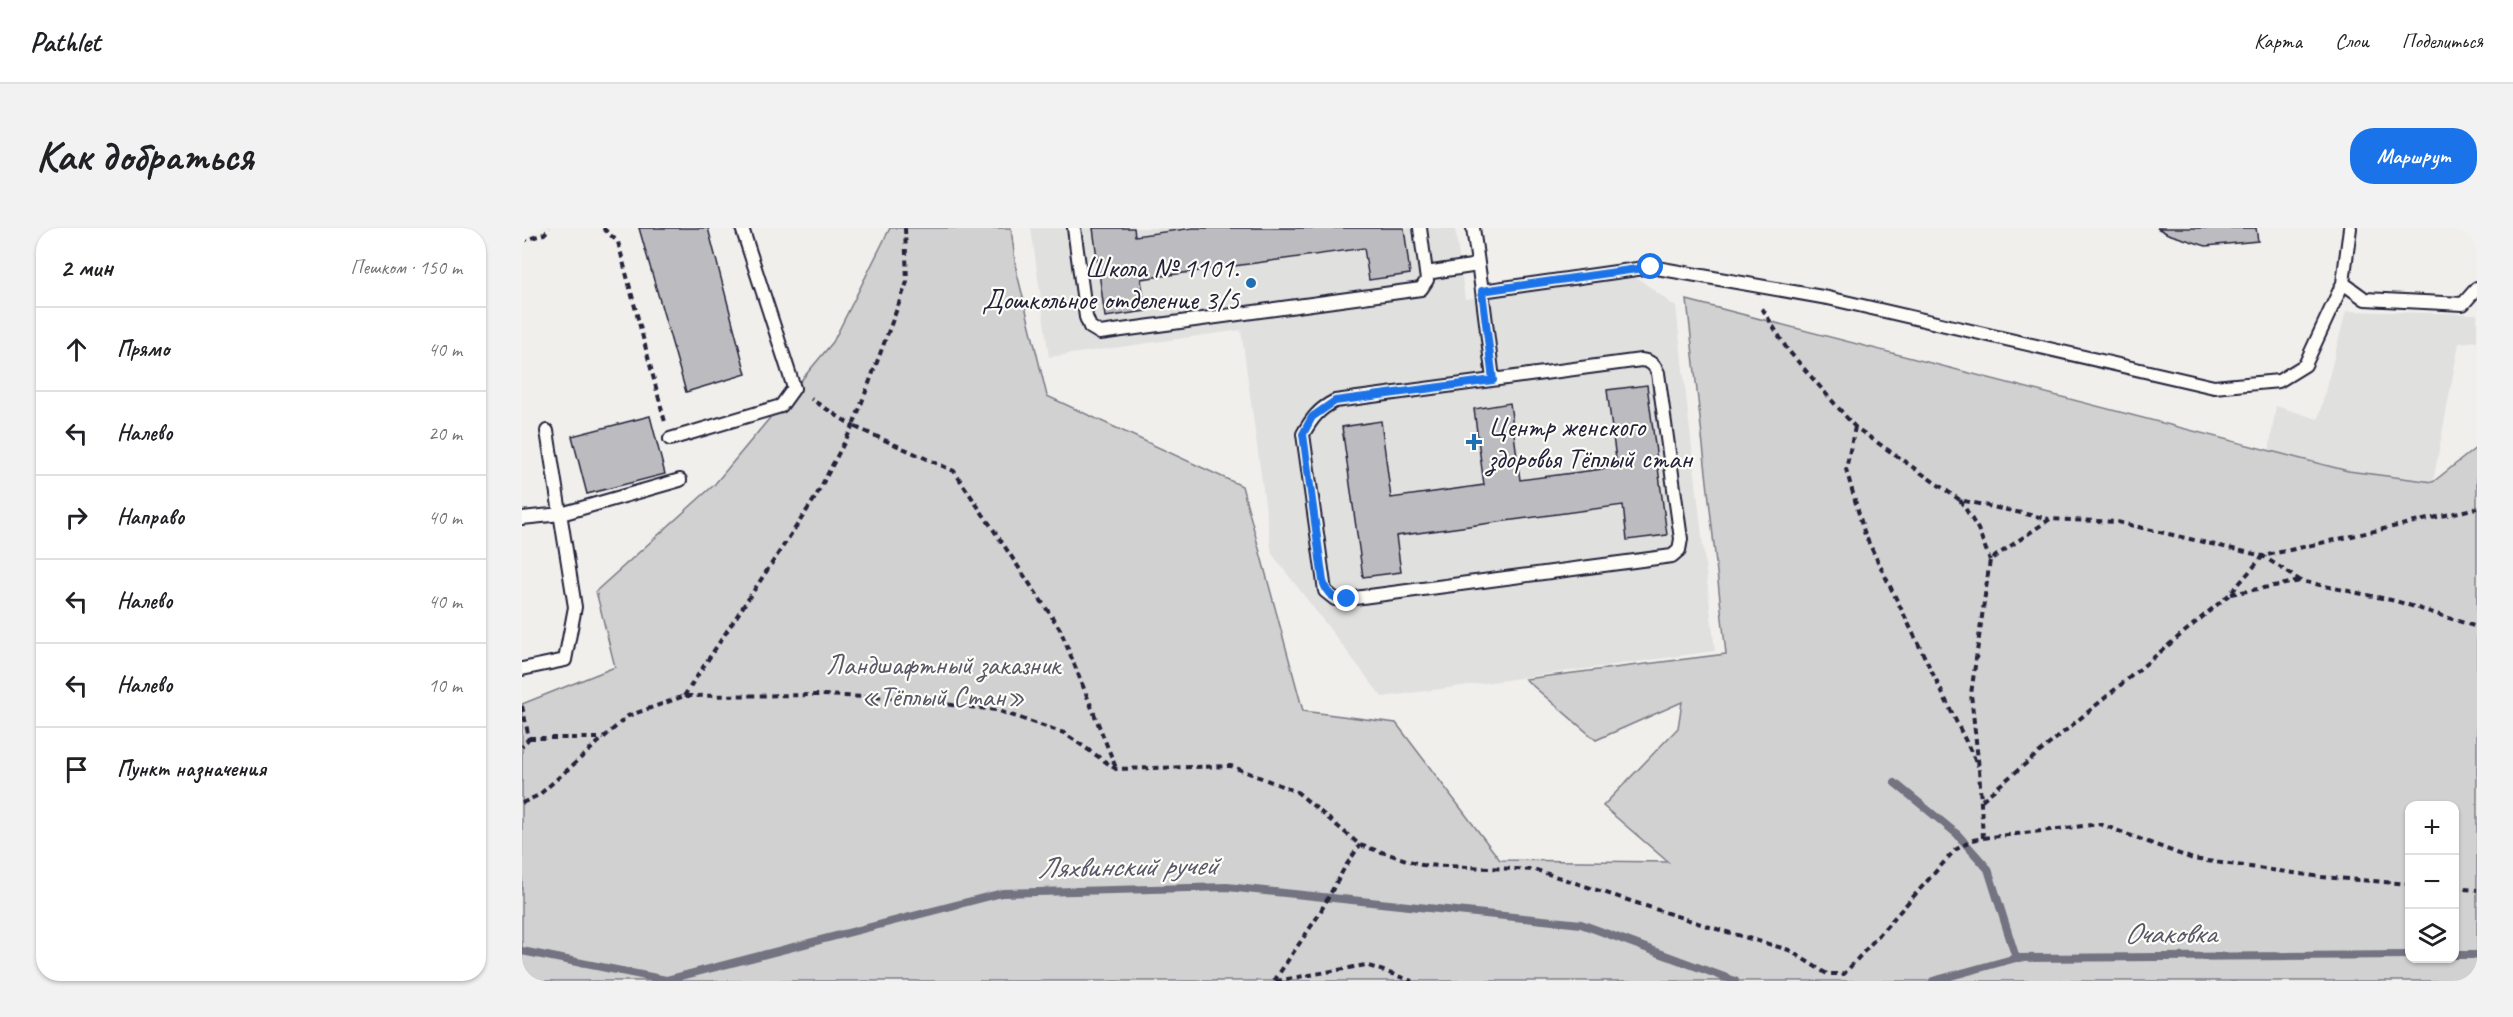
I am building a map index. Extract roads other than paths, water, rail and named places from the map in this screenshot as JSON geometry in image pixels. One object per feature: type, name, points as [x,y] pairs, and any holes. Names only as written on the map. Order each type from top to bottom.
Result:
[{"type":"lane","points":[[670,439],[781,406],[794,388],[742,228]]},
{"type":"lane","points":[[1074,228],[1086,317],[1090,327],[1100,333],[1420,289],[1427,280],[1420,228]]},
{"type":"lane","points":[[1473,228],[1493,380]]},
{"type":"lane","points":[[1482,291],[1651,267],[1828,298],[2214,387],[2279,381],[2306,365],[2343,283],[2350,228]]},
{"type":"lane","points":[[1426,273],[1478,265]]},
{"type":"lane","points":[[2343,283],[2365,299],[2463,304],[2477,288]]},
{"type":"lane","points":[[1641,360],[1655,365],[1658,372],[1681,539],[1679,550],[1672,556],[1661,558],[1335,599],[1325,591],[1323,581],[1303,434],[1312,417],[1335,401],[1493,380],[1641,360]]},
{"type":"lane","points":[[522,669],[565,660],[575,607],[548,431]]},
{"type":"lane","points":[[522,518],[561,514],[680,480]]},
{"type":"waterway","points":[[1895,783],[1957,834],[1988,869],[2016,958]]},
{"type":"waterway","name":"Ляхвинский ручей","points":[[522,951],[666,980],[1002,893],[1227,887],[1581,924],[1735,981]]},
{"type":"waterway","name":"Очаковка","points":[[1933,981],[2016,958],[2405,955]]},
{"type":"waterway","name":"Очаковка","points":[[2459,955],[2477,955]]},
{"type":"place","name":"Школа № 1101. Дошкольное отделение 3/5","points":[[1251,283]]},
{"type":"place","name":"Центр женского здоровья Тёплый стан","points":[[1474,442]]},
{"type":"park label","name":"Ландшафтный заказник «Тёплый Стан»","points":[[943,680]]}]
